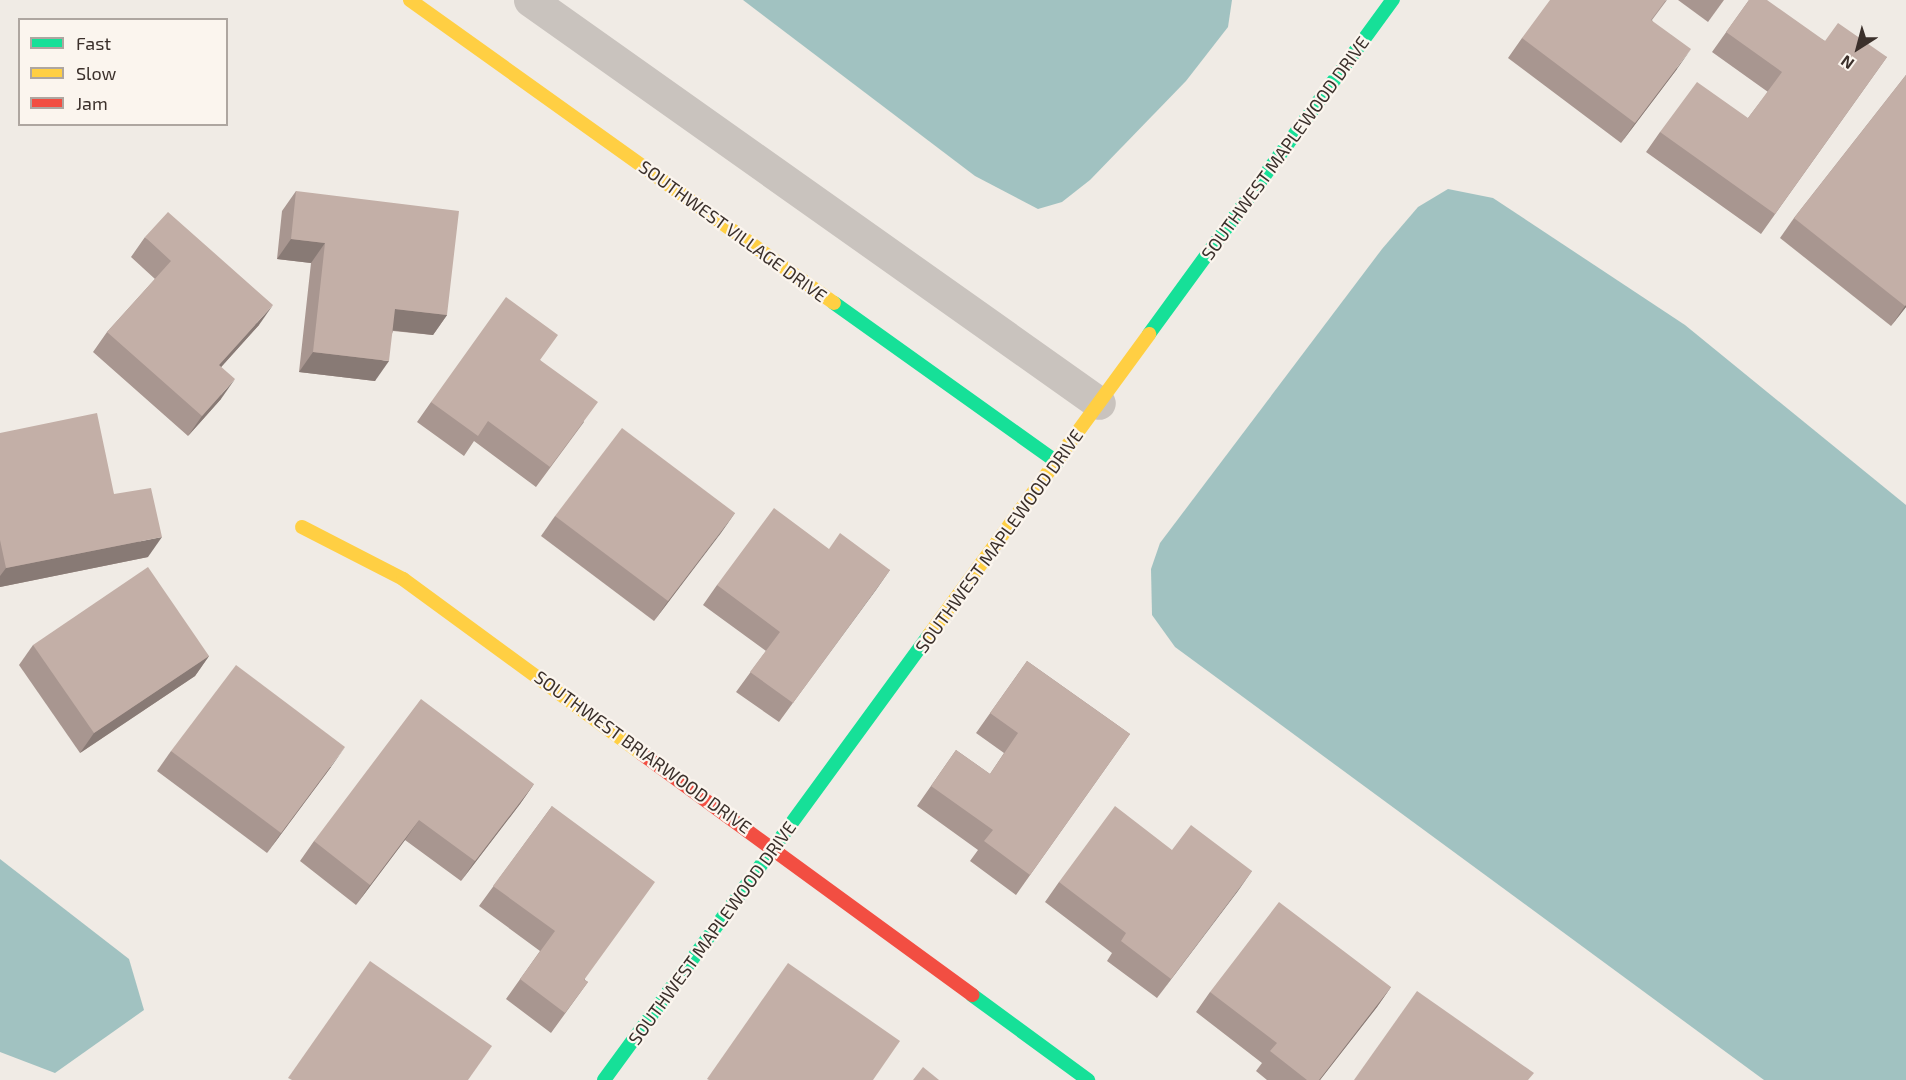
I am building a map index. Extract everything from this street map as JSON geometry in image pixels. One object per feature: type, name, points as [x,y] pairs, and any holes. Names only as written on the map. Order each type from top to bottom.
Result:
[{"type":"street","name":"SOUTHWEST VILLAGE DRIVE","points":[[410,0],[1057,462]]},
{"type":"street","points":[[530,0],[1099,402]]},
{"type":"street","name":"SOUTHWEST MAPLEWOOD DRIVE","points":[[604,1080],[1393,0]]},
{"type":"street","name":"SOUTHWEST BRIARWOOD DRIVE","points":[[302,527],[403,579],[775,847],[1088,1080]]},
{"type":"water","points":[[743,0],[1232,0],[1228,27],[1186,81],[1090,180],[1062,202],[1038,209],[975,176]]},
{"type":"water","points":[[1448,189],[1493,198],[1685,325],[1906,505],[1906,1080],[1764,1080],[1175,647],[1152,615],[1151,569],[1160,543],[1382,249],[1418,207]]},
{"type":"water","points":[[0,859],[129,959],[144,1010],[55,1073],[0,1052]]},
{"type":"building","points":[[1550,0],[1666,0],[1651,20],[1691,49],[1635,123],[1522,38]]},
{"type":"building","points":[[1749,0],[1767,0],[1825,41],[1838,23],[1887,57],[1775,214],[1660,132],[1697,82],[1748,118],[1782,72],[1726,32]]},
{"type":"building","points":[[1906,75],[1906,305],[1905,306],[1794,218]]},
{"type":"building","points":[[296,191],[459,211],[447,315],[395,309],[389,361],[313,352],[325,243],[291,239]]},
{"type":"building","points":[[168,212],[273,305],[219,365],[235,379],[202,416],[107,332],[171,261],[145,237]]},
{"type":"building","points":[[506,297],[558,335],[540,360],[598,402],[550,467],[488,421],[478,436],[431,402]]},
{"type":"building","points":[[97,413],[114,494],[151,488],[162,537],[6,568],[0,540],[0,433]]},
{"type":"building","points":[[622,428],[735,513],[668,601],[555,516]]},
{"type":"building","points":[[774,508],[829,549],[840,533],[890,570],[793,703],[750,672],[780,632],[717,585]]},
{"type":"building","points":[[148,567],[209,656],[94,733],[33,645]]},
{"type":"building","points":[[1027,661],[1130,734],[1030,875],[984,841],[993,830],[931,786],[956,750],[990,774],[1018,733],[990,713]]},
{"type":"building","points":[[236,665],[345,747],[281,833],[171,751]]},
{"type":"building","points":[[421,699],[534,784],[475,861],[419,820],[370,885],[314,841]]},
{"type":"building","points":[[552,806],[655,882],[584,980],[588,982],[565,1013],[520,979],[555,931],[493,886]]},
{"type":"building","points":[[1115,806],[1172,850],[1191,825],[1252,871],[1171,979],[1121,941],[1126,933],[1059,882]]},
{"type":"building","points":[[1279,902],[1391,987],[1319,1080],[1307,1080],[1270,1051],[1277,1043],[1210,992]]},
{"type":"building","points":[[370,961],[492,1046],[468,1080],[292,1080],[288,1078]]},
{"type":"building","points":[[788,963],[900,1041],[873,1080],[707,1079]]},
{"type":"building","points":[[1417,991],[1534,1073],[1528,1080],[1354,1080]]},
{"type":"building","points":[[923,1067],[939,1080],[913,1080]]},
{"type":"traffic: fast","points":[[1149,334],[1393,0]]},
{"type":"traffic: fast","points":[[834,303],[1057,462]]},
{"type":"traffic: fast","points":[[604,1080],[929,635]]},
{"type":"traffic: fast","points":[[972,995],[1088,1080]]},
{"type":"traffic: slow","points":[[410,0],[834,303]]},
{"type":"traffic: slow","points":[[929,635],[1149,334]]},
{"type":"traffic: slow","points":[[302,527],[403,579],[642,754]]},
{"type":"traffic: jam","points":[[642,754],[972,995]]}]
